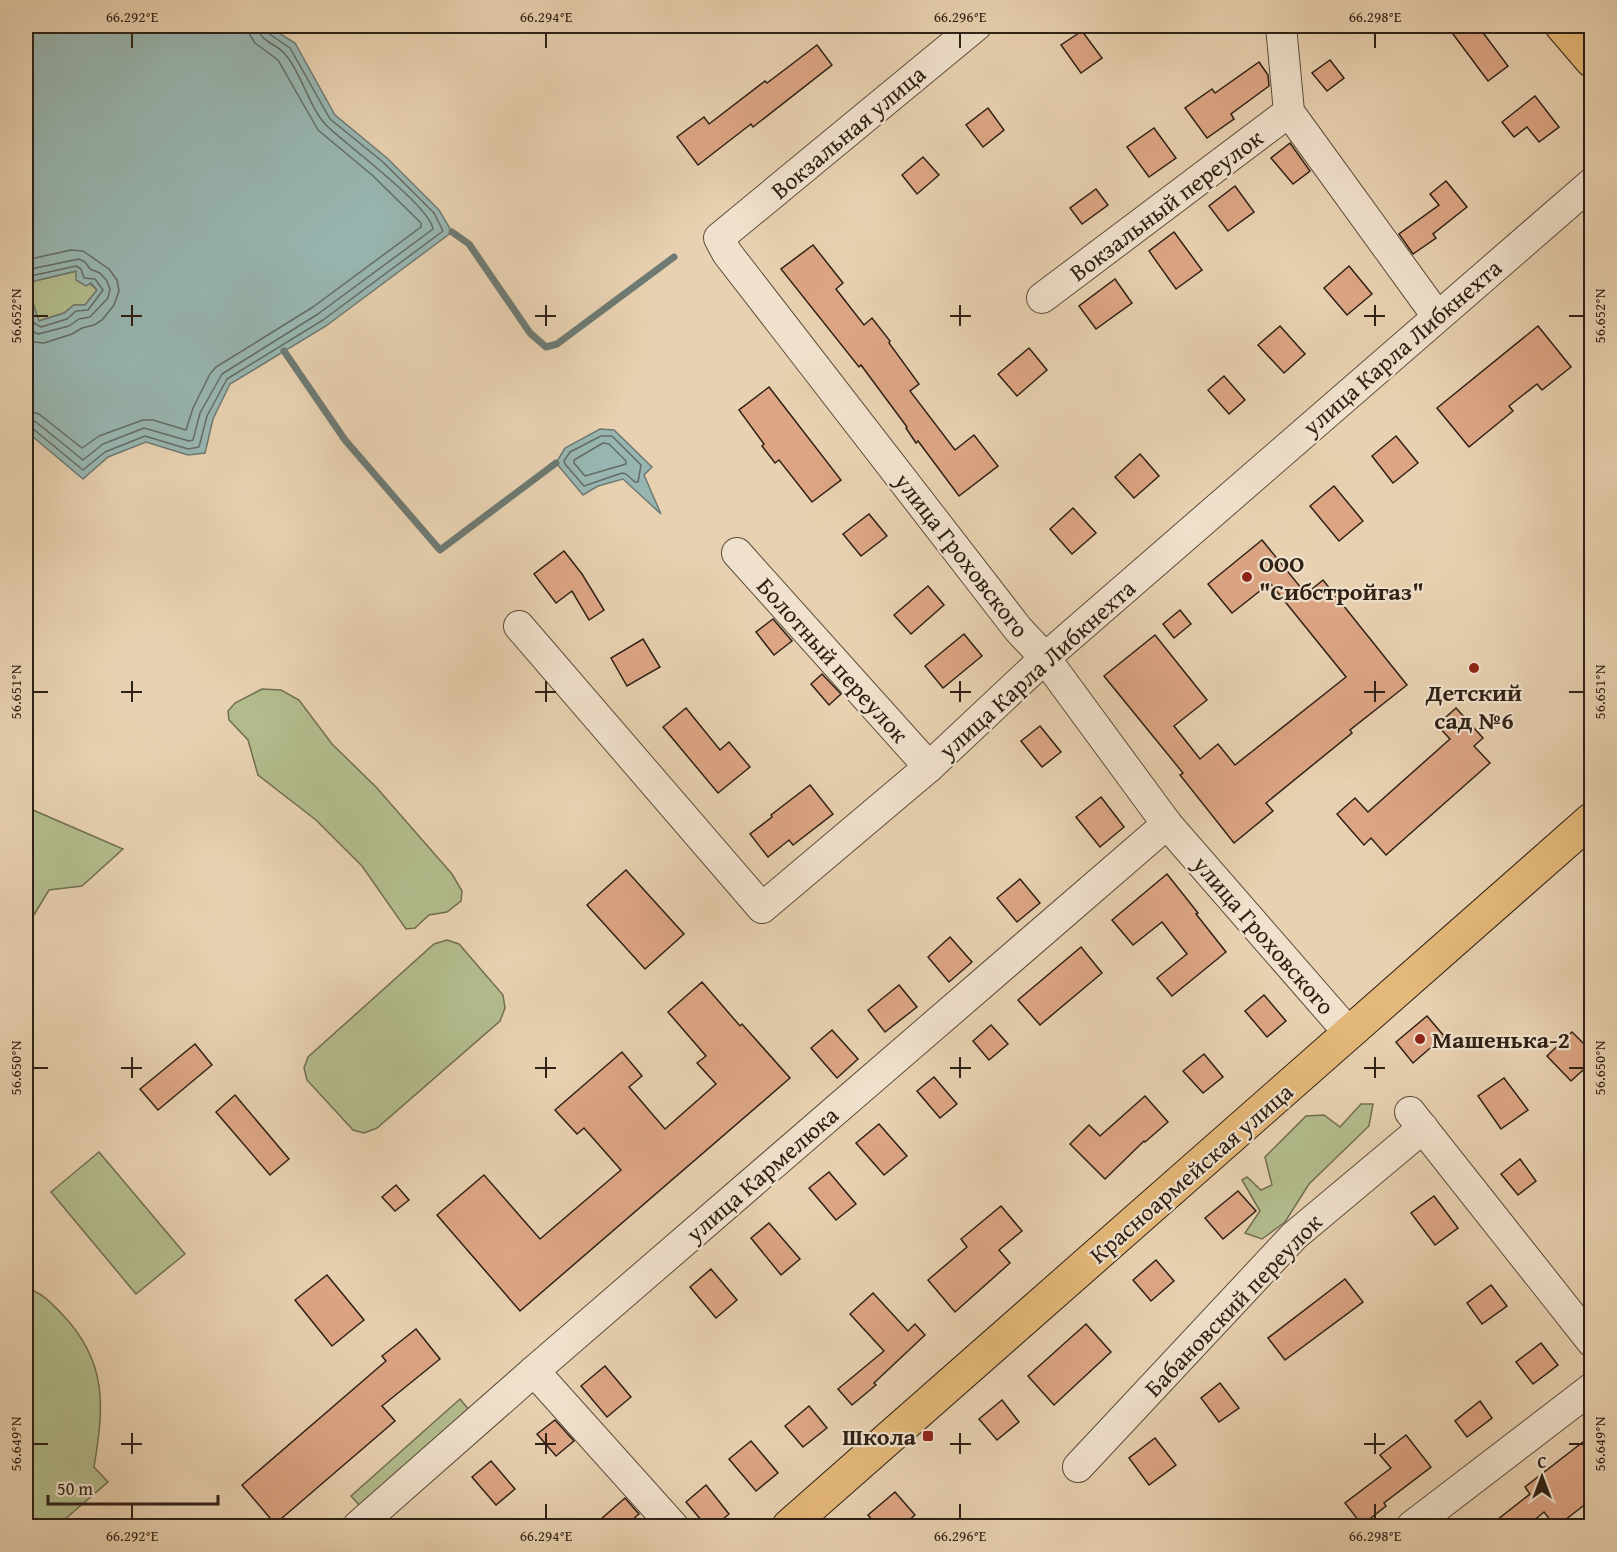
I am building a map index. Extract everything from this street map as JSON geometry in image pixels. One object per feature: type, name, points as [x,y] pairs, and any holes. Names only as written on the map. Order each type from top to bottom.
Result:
[{"type":"main road","points":[[1562,26],[1592,61]]},
{"type":"main road","name":"Красноармейская улица","points":[[789,1527],[1592,819]]},
{"type":"street","name":"Вокзальная улица","points":[[719,237],[976,26]]},
{"type":"street","points":[[1281,26],[1289,112],[1437,316]]},
{"type":"street","name":"Вокзальный переулок","points":[[1042,298],[1289,112]]},
{"type":"street","name":"улица Карла Либкнехта","points":[[519,626],[762,908],[929,767],[1045,658],[1592,183]]},
{"type":"street","name":"улица Гроховского","points":[[719,237],[727,253],[1018,629],[1045,658],[1167,824],[1349,1033]]},
{"type":"street","name":"Болотный переулок","points":[[737,553],[929,767]]},
{"type":"street","name":"улица Кармелюка","points":[[358,1527],[534,1371],[1167,824]]},
{"type":"street","name":"Бабановский переулок","points":[[1078,1467],[1294,1236],[1416,1120],[1592,1342]]},
{"type":"street","points":[[534,1371],[673,1527]]},
{"type":"street","points":[[1412,1527],[1592,1388]]},
{"type":"green space","points":[[77,271],[97,290],[85,305],[74,305],[64,313],[39,321],[26,283]]},
{"type":"green space","points":[[262,689],[281,690],[299,700],[332,744],[376,787],[452,874],[462,891],[461,901],[447,912],[429,915],[415,928],[406,929],[362,866],[316,820],[258,775],[248,740],[229,720],[228,711],[235,703]]},
{"type":"green space","points":[[26,807],[123,849],[82,886],[49,890],[26,928]]},
{"type":"green space","points":[[447,940],[459,944],[503,995],[505,1008],[500,1021],[377,1128],[364,1133],[353,1130],[307,1080],[304,1068],[308,1057],[434,944]]},
{"type":"green space","points":[[1361,1104],[1373,1104],[1369,1126],[1309,1184],[1285,1222],[1262,1239],[1245,1233],[1260,1211],[1242,1180],[1247,1177],[1261,1190],[1272,1185],[1265,1157],[1306,1116],[1324,1115],[1340,1127]]},
{"type":"green space","points":[[99,1152],[185,1254],[136,1294],[51,1192]]},
{"type":"green space","points":[[26,1288],[46,1298],[77,1332],[88,1350],[99,1386],[100,1425],[94,1467],[108,1482],[57,1526],[26,1526]]},
{"type":"green space","points":[[460,1399],[469,1410],[361,1507],[351,1496]]},
{"type":"water","points":[[26,26],[268,26],[295,43],[335,115],[387,158],[439,210],[452,232],[326,326],[230,384],[213,419],[205,453],[188,455],[146,442],[108,457],[83,479],[26,431]],"holes":[[[76,271],[76,280],[86,286],[91,283],[97,290],[85,305],[74,305],[64,313],[39,321],[26,283]]]},
{"type":"water","points":[[600,429],[614,430],[652,467],[644,475],[661,514],[623,479],[598,486],[583,495],[556,463],[565,448]]},
{"type":"building","points":[[1447,26],[1478,26],[1508,66],[1488,81]]},
{"type":"building","points":[[1082,31],[1102,58],[1081,73],[1061,45]]},
{"type":"building","points":[[817,45],[832,65],[753,127],[751,124],[698,165],[677,137],[704,117],[709,124]]},
{"type":"building","points":[[1330,60],[1344,78],[1327,91],[1312,73]]},
{"type":"building","points":[[1259,62],[1268,75],[1269,86],[1231,114],[1234,119],[1207,138],[1185,108],[1212,89],[1215,93]]},
{"type":"building","points":[[1535,96],[1559,127],[1539,142],[1527,127],[1514,137],[1502,122]]},
{"type":"building","points":[[988,108],[1004,130],[983,147],[966,125]]},
{"type":"building","points":[[1154,128],[1176,158],[1149,177],[1127,147]]},
{"type":"building","points":[[1290,143],[1310,171],[1293,184],[1271,158]]},
{"type":"building","points":[[923,157],[939,175],[917,194],[902,175]]},
{"type":"building","points":[[1446,181],[1467,207],[1433,234],[1436,238],[1413,254],[1399,234],[1439,205],[1430,194]]},
{"type":"building","points":[[1235,186],[1254,212],[1228,231],[1209,206]]},
{"type":"building","points":[[1096,189],[1108,205],[1082,224],[1070,208]]},
{"type":"building","points":[[1174,232],[1202,270],[1176,289],[1149,251]]},
{"type":"building","points":[[813,245],[843,283],[836,289],[864,325],[872,318],[890,341],[889,343],[919,384],[910,391],[955,450],[974,435],[998,466],[959,496],[918,441],[916,443],[907,427],[861,365],[859,367],[781,269]]},
{"type":"building","points":[[1349,266],[1372,294],[1347,315],[1324,288]]},
{"type":"building","points":[[1115,279],[1132,303],[1096,329],[1079,306]]},
{"type":"building","points":[[1280,326],[1305,354],[1284,373],[1258,345]]},
{"type":"building","points":[[1538,326],[1571,367],[1542,390],[1537,384],[1509,406],[1513,411],[1469,447],[1437,408]]},
{"type":"building","points":[[1029,348],[1047,370],[1017,396],[998,374]]},
{"type":"building","points":[[1224,376],[1245,400],[1229,414],[1208,390]]},
{"type":"building","points":[[769,387],[841,480],[812,502],[779,460],[775,463],[739,410]]},
{"type":"building","points":[[1396,436],[1418,463],[1393,483],[1372,456]]},
{"type":"building","points":[[1140,454],[1159,476],[1134,498],[1115,477]]},
{"type":"building","points":[[1334,486],[1363,521],[1339,541],[1310,506]]},
{"type":"building","points":[[1073,508],[1096,533],[1072,554],[1050,529]]},
{"type":"building","points":[[869,514],[887,536],[861,556],[843,534]]},
{"type":"building","points":[[1262,540],[1306,594],[1323,580],[1407,685],[1350,730],[1352,733],[1266,803],[1273,811],[1234,843],[1180,775],[1183,773],[1104,676],[1155,635],[1207,700],[1174,726],[1200,759],[1218,744],[1235,765],[1346,677],[1270,583],[1232,613],[1208,584]]},
{"type":"building","points":[[564,551],[582,574],[604,610],[589,620],[572,591],[556,603],[534,574]]},
{"type":"building","points":[[928,586],[944,605],[911,634],[894,615]]},
{"type":"building","points":[[1180,610],[1191,624],[1174,638],[1163,624]]},
{"type":"building","points":[[773,619],[792,641],[774,655],[756,632]]},
{"type":"building","points":[[964,634],[982,656],[943,688],[925,666]]},
{"type":"building","points":[[643,639],[660,667],[627,686],[611,658]]},
{"type":"building","points":[[822,674],[841,694],[829,705],[811,684]]},
{"type":"building","points":[[686,708],[720,750],[729,742],[750,767],[718,793],[663,727]]},
{"type":"building","points":[[1456,708],[1483,738],[1474,746],[1490,763],[1386,855],[1371,838],[1364,845],[1337,814],[1355,798],[1368,812],[1450,739],[1437,725]]},
{"type":"building","points":[[1040,726],[1061,752],[1042,767],[1021,741]]},
{"type":"building","points":[[810,785],[833,814],[793,845],[789,840],[768,857],[750,834]]},
{"type":"building","points":[[1101,797],[1124,827],[1100,847],[1076,817]]},
{"type":"building","points":[[626,870],[684,934],[645,969],[587,905]]},
{"type":"building","points":[[1167,874],[1226,952],[1172,996],[1157,978],[1187,954],[1162,922],[1133,945],[1112,920]]},
{"type":"building","points":[[1020,879],[1040,903],[1017,922],[997,898]]},
{"type":"building","points":[[950,937],[972,962],[949,982],[928,957]]},
{"type":"building","points":[[1081,947],[1102,973],[1040,1025],[1018,1000]]},
{"type":"building","points":[[702,982],[790,1078],[520,1311],[437,1215],[484,1175],[540,1239],[621,1170],[584,1128],[577,1134],[555,1110],[622,1052],[642,1076],[629,1087],[665,1129],[716,1084],[697,1063],[706,1056],[668,1012]]},
{"type":"building","points":[[899,985],[917,1007],[885,1032],[868,1010]]},
{"type":"building","points":[[1264,995],[1286,1021],[1267,1037],[1245,1011]]},
{"type":"building","name":"Машенька-2","points":[[1427,1016],[1444,1036],[1413,1063],[1396,1042]]},
{"type":"building","points":[[991,1025],[1008,1044],[989,1060],[973,1041]]},
{"type":"building","points":[[832,1030],[858,1059],[837,1078],[811,1048]]},
{"type":"building","points":[[1572,1032],[1592,1052],[1592,1062],[1571,1081],[1547,1056]]},
{"type":"building","points":[[195,1044],[212,1065],[158,1110],[140,1089]]},
{"type":"building","points":[[1204,1054],[1223,1077],[1203,1093],[1183,1071]]},
{"type":"building","points":[[934,1077],[957,1104],[940,1118],[917,1091]]},
{"type":"building","points":[[1504,1078],[1528,1110],[1501,1129],[1478,1096]]},
{"type":"building","points":[[235,1095],[289,1159],[270,1175],[216,1112]]},
{"type":"building","points":[[1145,1096],[1168,1122],[1144,1141],[1105,1179],[1070,1144],[1089,1125],[1100,1136]]},
{"type":"building","points":[[879,1124],[907,1156],[884,1175],[856,1143]]},
{"type":"building","points":[[1520,1159],[1536,1181],[1518,1195],[1501,1174]]},
{"type":"building","points":[[829,1172],[856,1204],[836,1220],[809,1188]]},
{"type":"building","points":[[396,1185],[409,1200],[395,1211],[382,1197]]},
{"type":"building","points":[[1238,1191],[1256,1211],[1223,1239],[1205,1218]]},
{"type":"building","points":[[1434,1196],[1458,1228],[1435,1245],[1411,1213]]},
{"type":"building","points":[[1001,1206],[1022,1231],[999,1250],[1010,1263],[955,1312],[928,1280],[967,1247],[961,1239]]},
{"type":"building","points":[[769,1223],[800,1259],[781,1275],[751,1238]]},
{"type":"building","points":[[1156,1260],[1174,1281],[1151,1301],[1133,1280]]},
{"type":"building","points":[[711,1269],[737,1300],[716,1318],[690,1287]]},
{"type":"building","points":[[327,1275],[364,1320],[332,1346],[295,1300]]},
{"type":"building","points":[[1345,1279],[1363,1302],[1285,1360],[1268,1338]]},
{"type":"building","points":[[1491,1285],[1507,1306],[1482,1324],[1467,1303]]},
{"type":"building","points":[[873,1293],[908,1331],[915,1324],[925,1335],[874,1383],[876,1385],[852,1405],[838,1389],[884,1351],[850,1314]]},
{"type":"building","points":[[1086,1324],[1111,1352],[1054,1405],[1028,1376]]},
{"type":"building","points":[[416,1329],[440,1359],[382,1406],[395,1421],[275,1524],[242,1485],[386,1361],[382,1356]]},
{"type":"building","points":[[1541,1343],[1558,1365],[1533,1384],[1516,1362]]},
{"type":"building","points":[[605,1366],[631,1397],[607,1417],[581,1386]]},
{"type":"building","points":[[1220,1383],[1239,1408],[1219,1422],[1201,1398]]},
{"type":"building","points":[[1002,1400],[1019,1422],[997,1440],[979,1419]]},
{"type":"building","points":[[1480,1401],[1492,1418],[1467,1437],[1455,1421]]},
{"type":"building","points":[[809,1406],[827,1428],[803,1447],[785,1426]]},
{"type":"building","points":[[555,1420],[574,1441],[556,1456],[537,1434]]},
{"type":"building","points":[[1406,1435],[1431,1467],[1384,1503],[1386,1506],[1362,1525],[1345,1503],[1391,1468],[1380,1455]]},
{"type":"building","points":[[1592,1435],[1592,1499],[1556,1527],[1544,1512],[1526,1527],[1488,1527],[1530,1494],[1525,1487]]},
{"type":"building","points":[[1155,1438],[1176,1465],[1149,1485],[1129,1458]]},
{"type":"building","points":[[751,1441],[778,1473],[756,1491],[729,1459]]},
{"type":"building","points":[[491,1461],[515,1489],[496,1505],[472,1477]]},
{"type":"building","points":[[706,1485],[729,1514],[714,1527],[707,1527],[686,1502]]},
{"type":"building","points":[[895,1492],[915,1515],[901,1527],[878,1527],[868,1515]]},
{"type":"building","points":[[625,1498],[639,1514],[624,1527],[592,1527]]},
{"type":"waterway","points":[[452,232],[469,244],[530,333],[546,347],[557,344],[674,257]]},
{"type":"waterway","points":[[284,351],[345,440],[440,550],[556,463]]},
{"type":"place","name":"ООО \"Сибстройгаз\"","points":[[1247,577]]},
{"type":"place","name":"Детский сад №6","points":[[1474,668]]},
{"type":"place","name":"Машенька-2","points":[[1420,1039]]},
{"type":"place","name":"Школа","points":[[928,1436]]}]
